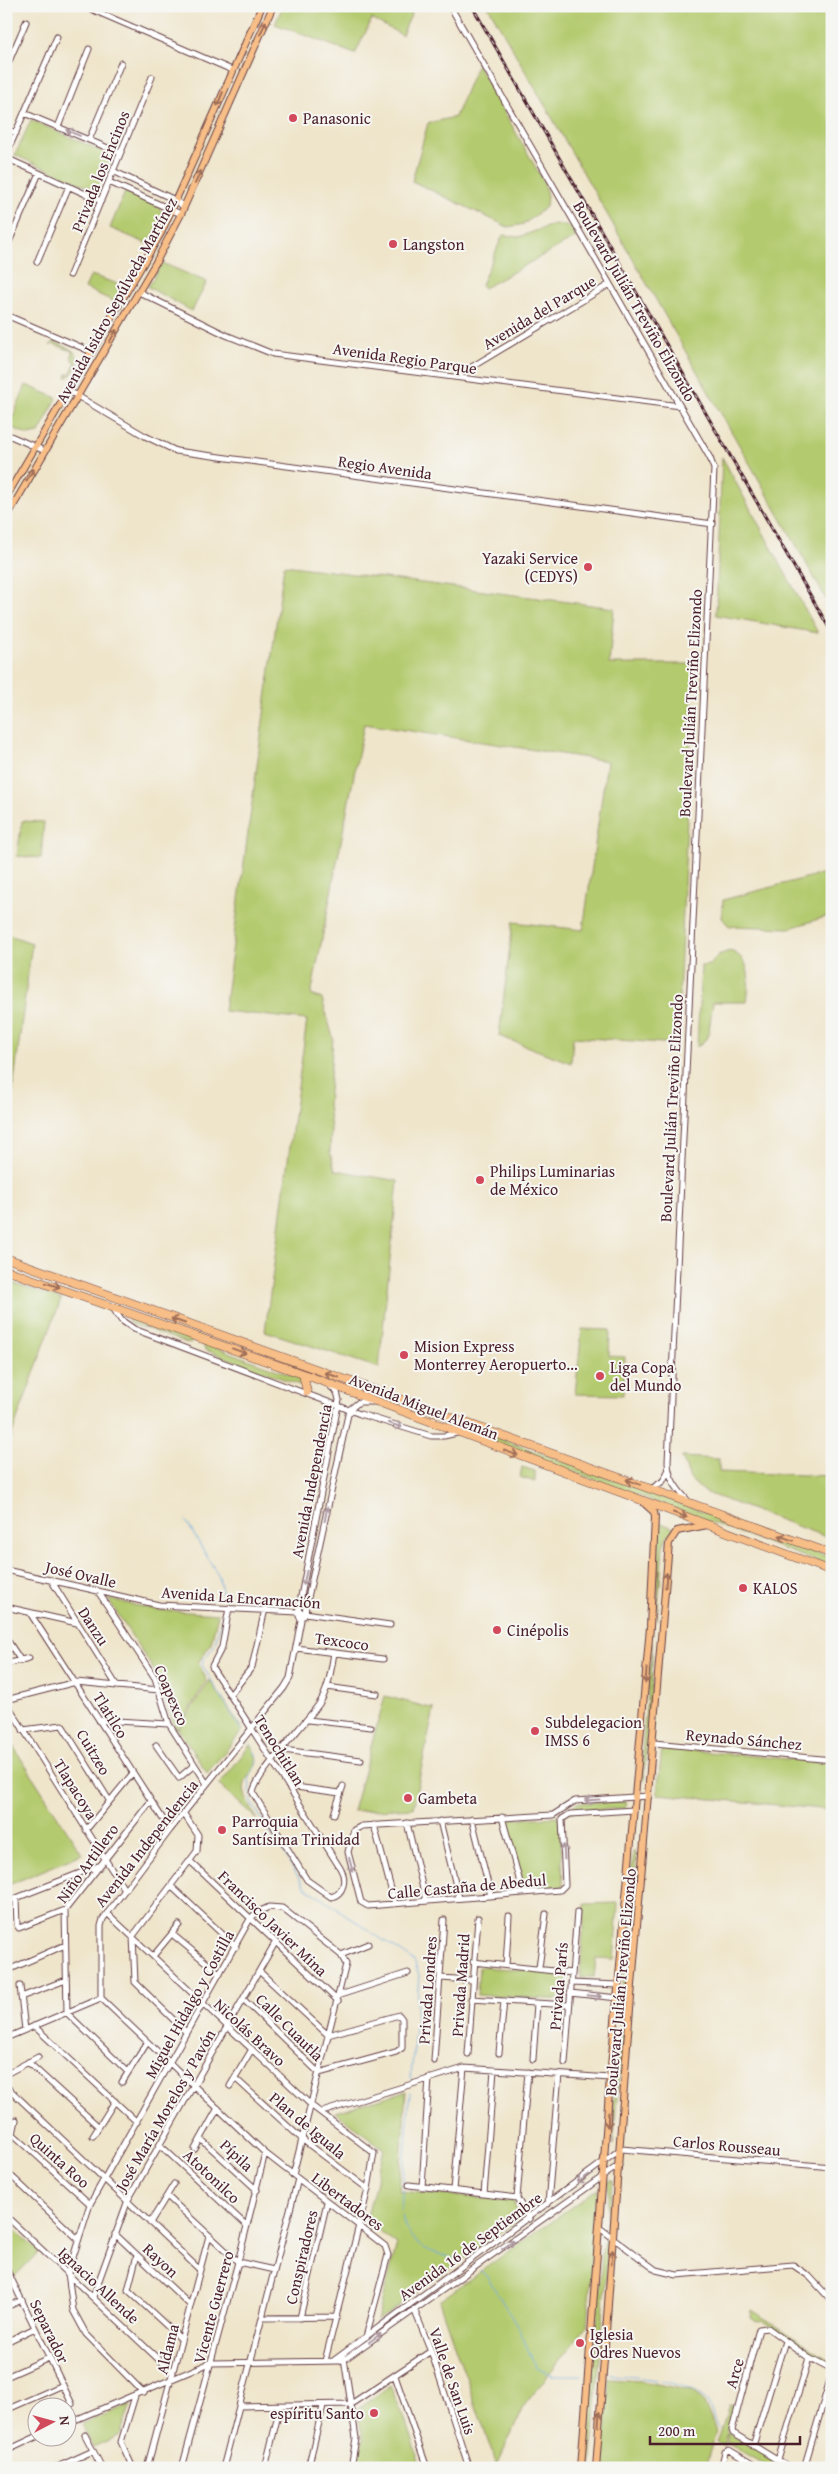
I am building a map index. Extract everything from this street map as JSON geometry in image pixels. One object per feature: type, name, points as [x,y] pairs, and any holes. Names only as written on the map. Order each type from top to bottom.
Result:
[{"type":"highway","name":"Avenida Miguel Alemán","points":[[6,1258],[832,1554]]},
{"type":"highway","name":"Avenida Miguel Alemán","points":[[6,1270],[111,1305],[303,1374],[644,1503],[832,1570]]},
{"type":"highway","points":[[303,1374],[307,1392]]},
{"type":"main road","name":"Avenida Isidro Sepúlveda Martínez","points":[[6,497],[92,352],[172,210],[232,70],[262,6]]},
{"type":"main road","name":"Avenida Isidro Sepúlveda Martínez","points":[[6,518],[139,292],[181,214],[273,6]]},
{"type":"main road","name":"Boulevard Julián Treviño Elizondo","points":[[596,2468],[620,2165],[627,2045],[646,1839],[639,1754],[654,1566],[655,1517],[654,1512],[644,1503]]},
{"type":"main road","name":"Boulevard Julián Treviño Elizondo","points":[[581,2468],[606,2162],[610,2078],[634,1810],[642,1796],[654,1743],[671,1538],[680,1530],[707,1525]]},
{"type":"main road","points":[[654,1566],[657,1628],[655,1698],[657,1707]]},
{"type":"street","points":[[84,6],[232,70]]},
{"type":"street","name":"Boulevard Julián Treviño Elizondo","points":[[450,6],[710,458],[714,469],[713,524],[668,1471]]},
{"type":"street","points":[[6,68],[26,22]]},
{"type":"street","points":[[56,36],[6,157],[101,200]]},
{"type":"street","points":[[58,127],[89,49]]},
{"type":"street","points":[[90,140],[121,63]]},
{"type":"street","name":"Privada los Encinos","points":[[70,275],[152,77]]},
{"type":"street","points":[[24,113],[120,153]]},
{"type":"street","points":[[6,129],[15,136]]},
{"type":"street","points":[[6,135],[15,136]]},
{"type":"street","points":[[113,171],[176,200],[184,207]]},
{"type":"street","points":[[6,249],[39,173]]},
{"type":"street","points":[[128,190],[132,180]]},
{"type":"street","points":[[108,182],[181,214]]},
{"type":"street","points":[[37,262],[69,186]]},
{"type":"street","name":"Avenida del Parque","points":[[455,377],[610,284]]},
{"type":"street","name":"Avenida Regio Parque","points":[[139,292],[264,352],[680,406]]},
{"type":"street","points":[[6,315],[92,352]]},
{"type":"street","name":"Regio Avenida","points":[[69,391],[145,436],[176,451],[713,524]]},
{"type":"street","points":[[6,434],[45,451]]},
{"type":"street","points":[[111,1305],[121,1320],[134,1329],[307,1392],[338,1406],[431,1436],[457,1433]]},
{"type":"street","name":"Avenida Independencia","points":[[102,1998],[101,1926],[108,1913],[170,1830],[288,1682],[300,1620],[298,1612],[338,1406],[337,1392],[324,1382]]},
{"type":"street","name":"Avenida Independencia","points":[[306,1614],[349,1410],[359,1402],[377,1402]]},
{"type":"street","points":[[651,1489],[663,1481],[668,1471]]},
{"type":"street","points":[[668,1471],[677,1488],[690,1503]]},
{"type":"street","name":"José Ovalle","points":[[6,1570],[151,1602]]},
{"type":"street","name":"Danzu","points":[[51,1580],[117,1686]]},
{"type":"street","name":"Coapexco","points":[[97,1590],[149,1669],[159,1690],[170,1724],[193,1766],[207,1784]]},
{"type":"street","name":"Avenida La Encarnación","points":[[151,1602],[177,1607],[265,1609],[298,1612],[390,1625]]},
{"type":"street","points":[[6,1607],[77,1623]]},
{"type":"street","name":"Tenochitlan","points":[[228,1608],[222,1647],[212,1666],[250,1730],[273,1761],[343,1872],[343,1886],[337,1895],[330,1897],[307,1880],[254,1797],[255,1785],[273,1761]]},
{"type":"street","points":[[230,1695],[252,1667],[265,1609]]},
{"type":"street","name":"Tlatilco","points":[[30,1612],[170,1830]]},
{"type":"street","points":[[300,1620],[306,1614]]},
{"type":"street","points":[[6,1638],[21,1661]]},
{"type":"street","name":"Texcoco","points":[[296,1648],[384,1659]]},
{"type":"street","points":[[273,1761],[320,1704],[327,1687],[334,1653]]},
{"type":"street","points":[[6,1664],[29,1658]]},
{"type":"street","points":[[6,1701],[76,1682],[159,1690]]},
{"type":"street","points":[[327,1687],[377,1694]]},
{"type":"street","name":"Tlapacoya","points":[[6,1701],[124,1890]]},
{"type":"street","points":[[99,1720],[170,1724]]},
{"type":"street","points":[[308,1720],[371,1727]]},
{"type":"street","name":"Cuitzeo","points":[[23,1730],[62,1725],[109,1800]]},
{"type":"street","name":"Reynado Sánchez","points":[[654,1743],[832,1760]]},
{"type":"street","points":[[156,1745],[178,1777],[183,1776],[193,1766]]},
{"type":"street","points":[[283,1750],[361,1760]]},
{"type":"street","points":[[86,1830],[133,1773]]},
{"type":"street","points":[[288,1786],[340,1793]]},
{"type":"street","points":[[334,1814],[343,1786]]},
{"type":"street","points":[[395,1904],[374,1825],[553,1815],[575,1801],[642,1796]]},
{"type":"street","name":"Niño Artillero","points":[[67,2012],[65,1910],[151,1801]]},
{"type":"street","name":"Calle Castaña de Abedul","points":[[374,1825],[362,1826],[354,1830],[348,1852],[361,1902],[368,1906],[560,1890],[565,1885],[562,1818],[570,1814],[634,1810]]},
{"type":"street","points":[[184,1814],[198,1835],[197,1851],[191,1862],[133,1936],[135,1982],[186,2032]]},
{"type":"street","points":[[502,1817],[523,1893]]},
{"type":"street","points":[[472,1819],[491,1896]]},
{"type":"street","points":[[440,1820],[458,1898]]},
{"type":"street","points":[[407,1822],[426,1901]]},
{"type":"street","name":"Francisco Javier Mina","points":[[191,1862],[338,2001]]},
{"type":"street","points":[[6,1902],[98,1866]]},
{"type":"street","points":[[171,1886],[236,1948]]},
{"type":"street","points":[[16,1898],[17,1925],[19,1928],[65,1910]]},
{"type":"street","name":"Miguel Hidalgo y Costilla","points":[[144,2393],[86,2334],[80,2326],[71,2300],[68,2272],[90,2204],[186,2032],[236,1948],[250,1919],[256,1913],[270,1907],[282,1908],[341,1955]]},
{"type":"street","name":"Privada París","points":[[565,2063],[577,1912]]},
{"type":"street","name":"Nicolás Bravo","points":[[108,1913],[202,2004],[312,2106]]},
{"type":"street","points":[[539,1968],[546,1914]]},
{"type":"street","points":[[506,1965],[509,1916]]},
{"type":"street","name":"Privada Madrid","points":[[468,2054],[473,1962],[478,1918]]},
{"type":"street","name":"Privada Londres","points":[[434,2061],[444,1920]]},
{"type":"street","points":[[154,1956],[179,1925]]},
{"type":"street","points":[[172,1934],[220,1974]]},
{"type":"street","name":"José María Morelos y Pavón","points":[[93,2297],[128,2200],[275,1943]]},
{"type":"street","points":[[6,2038],[102,1998],[147,2043],[265,2153],[293,2175],[346,1969],[341,1955],[368,1944]]},
{"type":"street","points":[[6,1971],[65,1945]]},
{"type":"street","points":[[473,1962],[572,1973]]},
{"type":"street","points":[[259,1971],[328,2035]]},
{"type":"street","points":[[340,1995],[408,1973]]},
{"type":"street","points":[[440,1978],[472,1980]]},
{"type":"street","points":[[21,1997],[66,1980]]},
{"type":"street","points":[[571,1983],[618,1985]]},
{"type":"street","points":[[20,1986],[25,2030]]},
{"type":"street","points":[[570,1994],[618,1998]]},
{"type":"street","name":"Calle Cuautla","points":[[243,1999],[318,2073]]},
{"type":"street","points":[[471,1999],[569,2005]]},
{"type":"street","points":[[500,2053],[504,2001]]},
{"type":"street","points":[[533,2059],[537,2004]]},
{"type":"street","points":[[67,2012],[128,2072]]},
{"type":"street","points":[[318,2073],[399,2051],[403,2046],[402,2019],[396,2015],[328,2035]]},
{"type":"street","points":[[34,2026],[137,2122]]},
{"type":"street","points":[[122,2082],[147,2043]]},
{"type":"street","points":[[230,2086],[252,2049]]},
{"type":"street","points":[[6,2074],[38,2057]]},
{"type":"street","points":[[28,2062],[98,2126]]},
{"type":"street","points":[[322,2112],[464,2068],[610,2078]]},
{"type":"street","points":[[453,2190],[464,2068]]},
{"type":"street","points":[[484,2194],[494,2070]]},
{"type":"street","points":[[528,2072],[517,2198],[529,2219]]},
{"type":"street","points":[[548,2204],[560,2074]]},
{"type":"street","name":"Plan de Iguala","points":[[235,2078],[303,2140],[368,2189]]},
{"type":"street","points":[[422,2187],[429,2078]]},
{"type":"street","points":[[6,2086],[200,2270]]},
{"type":"street","points":[[93,2136],[115,2101]]},
{"type":"street","name":"Plan de Iguala","points":[[312,2106],[374,2152],[359,2226]]},
{"type":"street","name":"Pípila","points":[[195,2149],[218,2108]]},
{"type":"street","points":[[6,2147],[13,2134],[16,2120]]},
{"type":"street","name":"Quinta Roo","points":[[13,2134],[90,2204]]},
{"type":"street","name":"Pípila","points":[[201,2139],[256,2190]]},
{"type":"street","name":"Atotonilco","points":[[160,2145],[247,2226]]},
{"type":"street","name":"Avenida 16 de Septiembre","points":[[333,2361],[529,2219],[621,2149]]},
{"type":"street","name":"Carlos Rousseau","points":[[621,2149],[832,2167]]},
{"type":"street","name":"Vicente Guerrero","points":[[182,2468],[238,2262],[265,2153]]},
{"type":"street","name":"Avenida 16 de Septiembre","points":[[78,2419],[144,2393],[210,2363],[333,2361],[345,2359],[620,2165]]},
{"type":"street","points":[[6,2172],[78,2239]]},
{"type":"street","name":"Libertadores","points":[[293,2175],[383,2243],[388,2255],[366,2336]]},
{"type":"street","points":[[223,2468],[298,2179]]},
{"type":"street","points":[[150,2223],[174,2184]]},
{"type":"street","points":[[409,2185],[517,2198]]},
{"type":"street","points":[[167,2196],[238,2262],[274,2270]]},
{"type":"street","name":"Conspiradores","points":[[300,2318],[327,2202]]},
{"type":"street","name":"Ignacio Allende","points":[[6,2216],[68,2272],[173,2373]]},
{"type":"street","points":[[325,2361],[359,2226]]},
{"type":"street","points":[[601,2229],[656,2270],[669,2274],[793,2264],[809,2276],[832,2301]]},
{"type":"street","name":"Rayon","points":[[115,2234],[190,2305]]},
{"type":"street","name":"Aldama","points":[[148,2468],[209,2236]]},
{"type":"street","points":[[137,2256],[128,2290],[181,2339]]},
{"type":"street","points":[[470,2262],[476,2267]]},
{"type":"street","name":"Separador","points":[[7,2270],[68,2396]]},
{"type":"street","points":[[6,2307],[22,2300]]},
{"type":"street","name":"Valle de San Luis","points":[[412,2304],[431,2351],[469,2468]]},
{"type":"street","points":[[262,2318],[337,2317]]},
{"type":"street","points":[[6,2342],[35,2328]]},
{"type":"street","name":"Arce","points":[[753,2446],[733,2433],[732,2428],[759,2329],[768,2328],[785,2341]]},
{"type":"street","points":[[790,2468],[753,2446],[785,2341],[832,2372],[804,2468]]},
{"type":"street","points":[[239,2406],[280,2407],[351,2404],[431,2351]]},
{"type":"street","points":[[342,2353],[345,2359],[356,2444],[351,2468]]},
{"type":"street","points":[[6,2377],[49,2358]]},
{"type":"street","points":[[778,2460],[809,2358]]},
{"type":"street","points":[[395,2376],[427,2468]]},
{"type":"street","points":[[6,2410],[63,2385]]},
{"type":"street","points":[[134,2468],[121,2442],[135,2396]]},
{"type":"street","points":[[308,2468],[324,2406]]},
{"type":"street","points":[[265,2468],[280,2407]]},
{"type":"street","points":[[85,2435],[102,2468]]},
{"type":"street","points":[[6,2451],[28,2441]]},
{"type":"street","points":[[721,2468],[725,2452],[731,2450],[759,2468]]},
{"type":"street","points":[[54,2468],[94,2451]]},
{"type":"street","points":[[748,2468],[750,2462]]},
{"type":"green space","points":[[283,6],[415,6],[402,35],[372,19],[355,54],[275,24]]},
{"type":"green space","points":[[488,6],[832,6],[832,610],[794,541]]},
{"type":"green space","points":[[477,64],[544,182],[547,196],[546,207],[524,224],[508,227],[412,181],[428,123],[455,117]]},
{"type":"green space","points":[[31,120],[113,156],[97,191],[15,155]]},
{"type":"green space","points":[[125,192],[160,207],[163,219],[148,244],[110,228]]},
{"type":"green space","points":[[555,224],[571,227],[576,237],[484,288],[481,285],[503,235],[519,237]]},
{"type":"green space","points":[[162,263],[207,282],[192,311],[148,287]]},
{"type":"green space","points":[[91,275],[124,286],[115,302],[85,288]]},
{"type":"green space","points":[[53,341],[72,350],[78,358],[78,363],[69,377],[66,377],[67,374],[70,374],[76,362],[72,360],[72,351],[53,344],[50,346]]},
{"type":"green space","points":[[26,385],[57,398],[39,433],[28,435],[9,426]]},
{"type":"green space","points":[[722,457],[818,633],[716,615]]},
{"type":"green space","points":[[284,565],[614,608],[609,664],[694,664],[677,1044],[573,1037],[571,1063],[499,1036],[513,922],[583,930],[607,761],[364,724],[311,995],[322,999],[333,1038],[328,1104],[331,1130],[330,1152],[335,1170],[398,1181],[379,1368],[265,1331],[307,1020],[224,1011]]},
{"type":"green space","points":[[22,821],[44,822],[41,858],[17,856]]},
{"type":"green space","points":[[832,871],[832,915],[790,928],[729,926],[722,918],[723,900]]},
{"type":"green space","points":[[6,934],[32,943],[10,1112],[6,1110]]},
{"type":"green space","points":[[730,951],[743,960],[746,965],[749,979],[747,1002],[713,1002],[708,1037],[697,1047],[701,966],[710,965],[718,955]]},
{"type":"green space","points":[[6,1282],[61,1299],[6,1450]]},
{"type":"green space","points":[[130,1317],[190,1339],[192,1342],[190,1344],[130,1323],[128,1320]]},
{"type":"green space","name":"Liga Copa del Mundo","points":[[582,1329],[610,1330],[609,1356],[625,1357],[623,1395],[575,1394]]},
{"type":"green space","points":[[203,1343],[302,1379],[305,1387],[205,1350]]},
{"type":"green space","points":[[423,1411],[832,1558],[832,1567],[422,1416]]},
{"type":"green space","points":[[682,1457],[719,1459],[719,1472],[832,1476],[832,1539],[704,1492],[690,1479]]},
{"type":"green space","points":[[522,1467],[535,1471],[535,1482],[520,1477]]},
{"type":"green space","points":[[659,1522],[676,1529],[667,1536],[663,1546],[657,1621]]},
{"type":"green space","points":[[108,1599],[156,1610],[218,1614],[211,1643],[198,1663],[207,1681],[176,1730],[155,1672]]},
{"type":"green space","points":[[652,1643],[652,1678],[644,1781],[642,1780],[643,1740]]},
{"type":"green space","points":[[210,1680],[243,1730],[207,1773],[178,1729]]},
{"type":"green space","points":[[385,1696],[434,1709],[413,1808],[353,1811]]},
{"type":"green space","points":[[6,1735],[82,1854],[6,1886]]},
{"type":"green space","points":[[250,1745],[257,1760],[244,1786],[245,1794],[257,1819],[219,1785]]},
{"type":"green space","points":[[662,1748],[832,1763],[832,1810],[657,1794]]},
{"type":"green space","points":[[626,1801],[625,1808],[570,1812],[576,1803]]},
{"type":"green space","points":[[560,1817],[563,1886],[525,1890],[505,1819]]},
{"type":"green space","points":[[633,1852],[636,1852],[635,1888],[613,2145],[614,2118],[612,2112]]},
{"type":"green space","points":[[618,1903],[614,1960],[596,1959],[594,1977],[580,1977],[585,1904]]},
{"type":"green space","points":[[479,1967],[568,1973],[566,2000],[477,1995]]},
{"type":"green space","points":[[406,2091],[399,2191],[513,2201],[520,2219],[377,2321],[397,2244],[366,2221],[384,2149],[335,2112]]},
{"type":"green space","points":[[608,2181],[612,2181],[609,2226],[607,2226]]},
{"type":"green space","points":[[598,2188],[587,2325],[523,2407],[497,2466],[439,2301]]},
{"type":"green space","points":[[6,2222],[39,2252],[13,2278],[6,2264]]},
{"type":"green space","points":[[603,2241],[609,2241],[591,2468],[586,2468]]},
{"type":"green space","points":[[752,2310],[832,2362],[832,2366],[762,2320],[757,2322],[751,2318]]},
{"type":"green space","points":[[609,2379],[642,2381],[691,2391],[703,2400],[716,2431],[707,2465],[694,2468],[603,2468]]},
{"type":"green space","points":[[390,2386],[404,2417],[421,2468],[354,2468],[363,2440],[357,2409]]},
{"type":"green space","points":[[131,2404],[120,2435],[93,2447],[82,2424]]},
{"type":"green space","points":[[729,2405],[735,2406],[724,2446],[717,2443]]},
{"type":"green space","points":[[729,2432],[786,2468],[770,2468],[727,2443]]},
{"type":"waterway","points":[[186,1521],[219,1577],[223,1599]]},
{"type":"waterway","points":[[223,1616],[214,1646],[203,1660],[202,1665],[241,1730]]},
{"type":"waterway","points":[[250,1743],[258,1759],[249,1777],[251,1802],[305,1887],[414,1961],[419,1975],[411,2079]]},
{"type":"waterway","points":[[410,2092],[401,2208],[403,2221],[408,2232],[421,2246],[440,2255],[464,2261]]},
{"type":"waterway","points":[[480,2270],[488,2278],[520,2331],[536,2368],[553,2375],[581,2375]]},
{"type":"waterway","points":[[612,2375],[662,2381],[687,2388],[706,2400],[719,2428]]},
{"type":"railway","points":[[472,6],[832,633]]},
{"type":"place","name":"Panasonic","points":[[293,118]]},
{"type":"place","name":"Langston","points":[[393,244]]},
{"type":"place","name":"Yazaki Service (CEDYS)","points":[[588,567]]},
{"type":"place","name":"Philips Luminarias de México","points":[[480,1180]]},
{"type":"place","name":"Mision Express Monterrey Aeropuerto…","points":[[404,1355]]},
{"type":"place","name":"Liga Copa del Mundo","points":[[600,1376]]},
{"type":"place","name":"KALOS","points":[[743,1588]]},
{"type":"place","name":"Cinépolis","points":[[497,1630]]},
{"type":"place","name":"Subdelegacion IMSS 6","points":[[535,1731]]},
{"type":"place","name":"Gambeta","points":[[408,1798]]},
{"type":"place","name":"Parroquia Santísima Trinidad","points":[[222,1830]]},
{"type":"place","name":"Iglesia Odres Nuevos","points":[[580,2343]]},
{"type":"place","name":"espíritu Santo","points":[[374,2413]]}]
